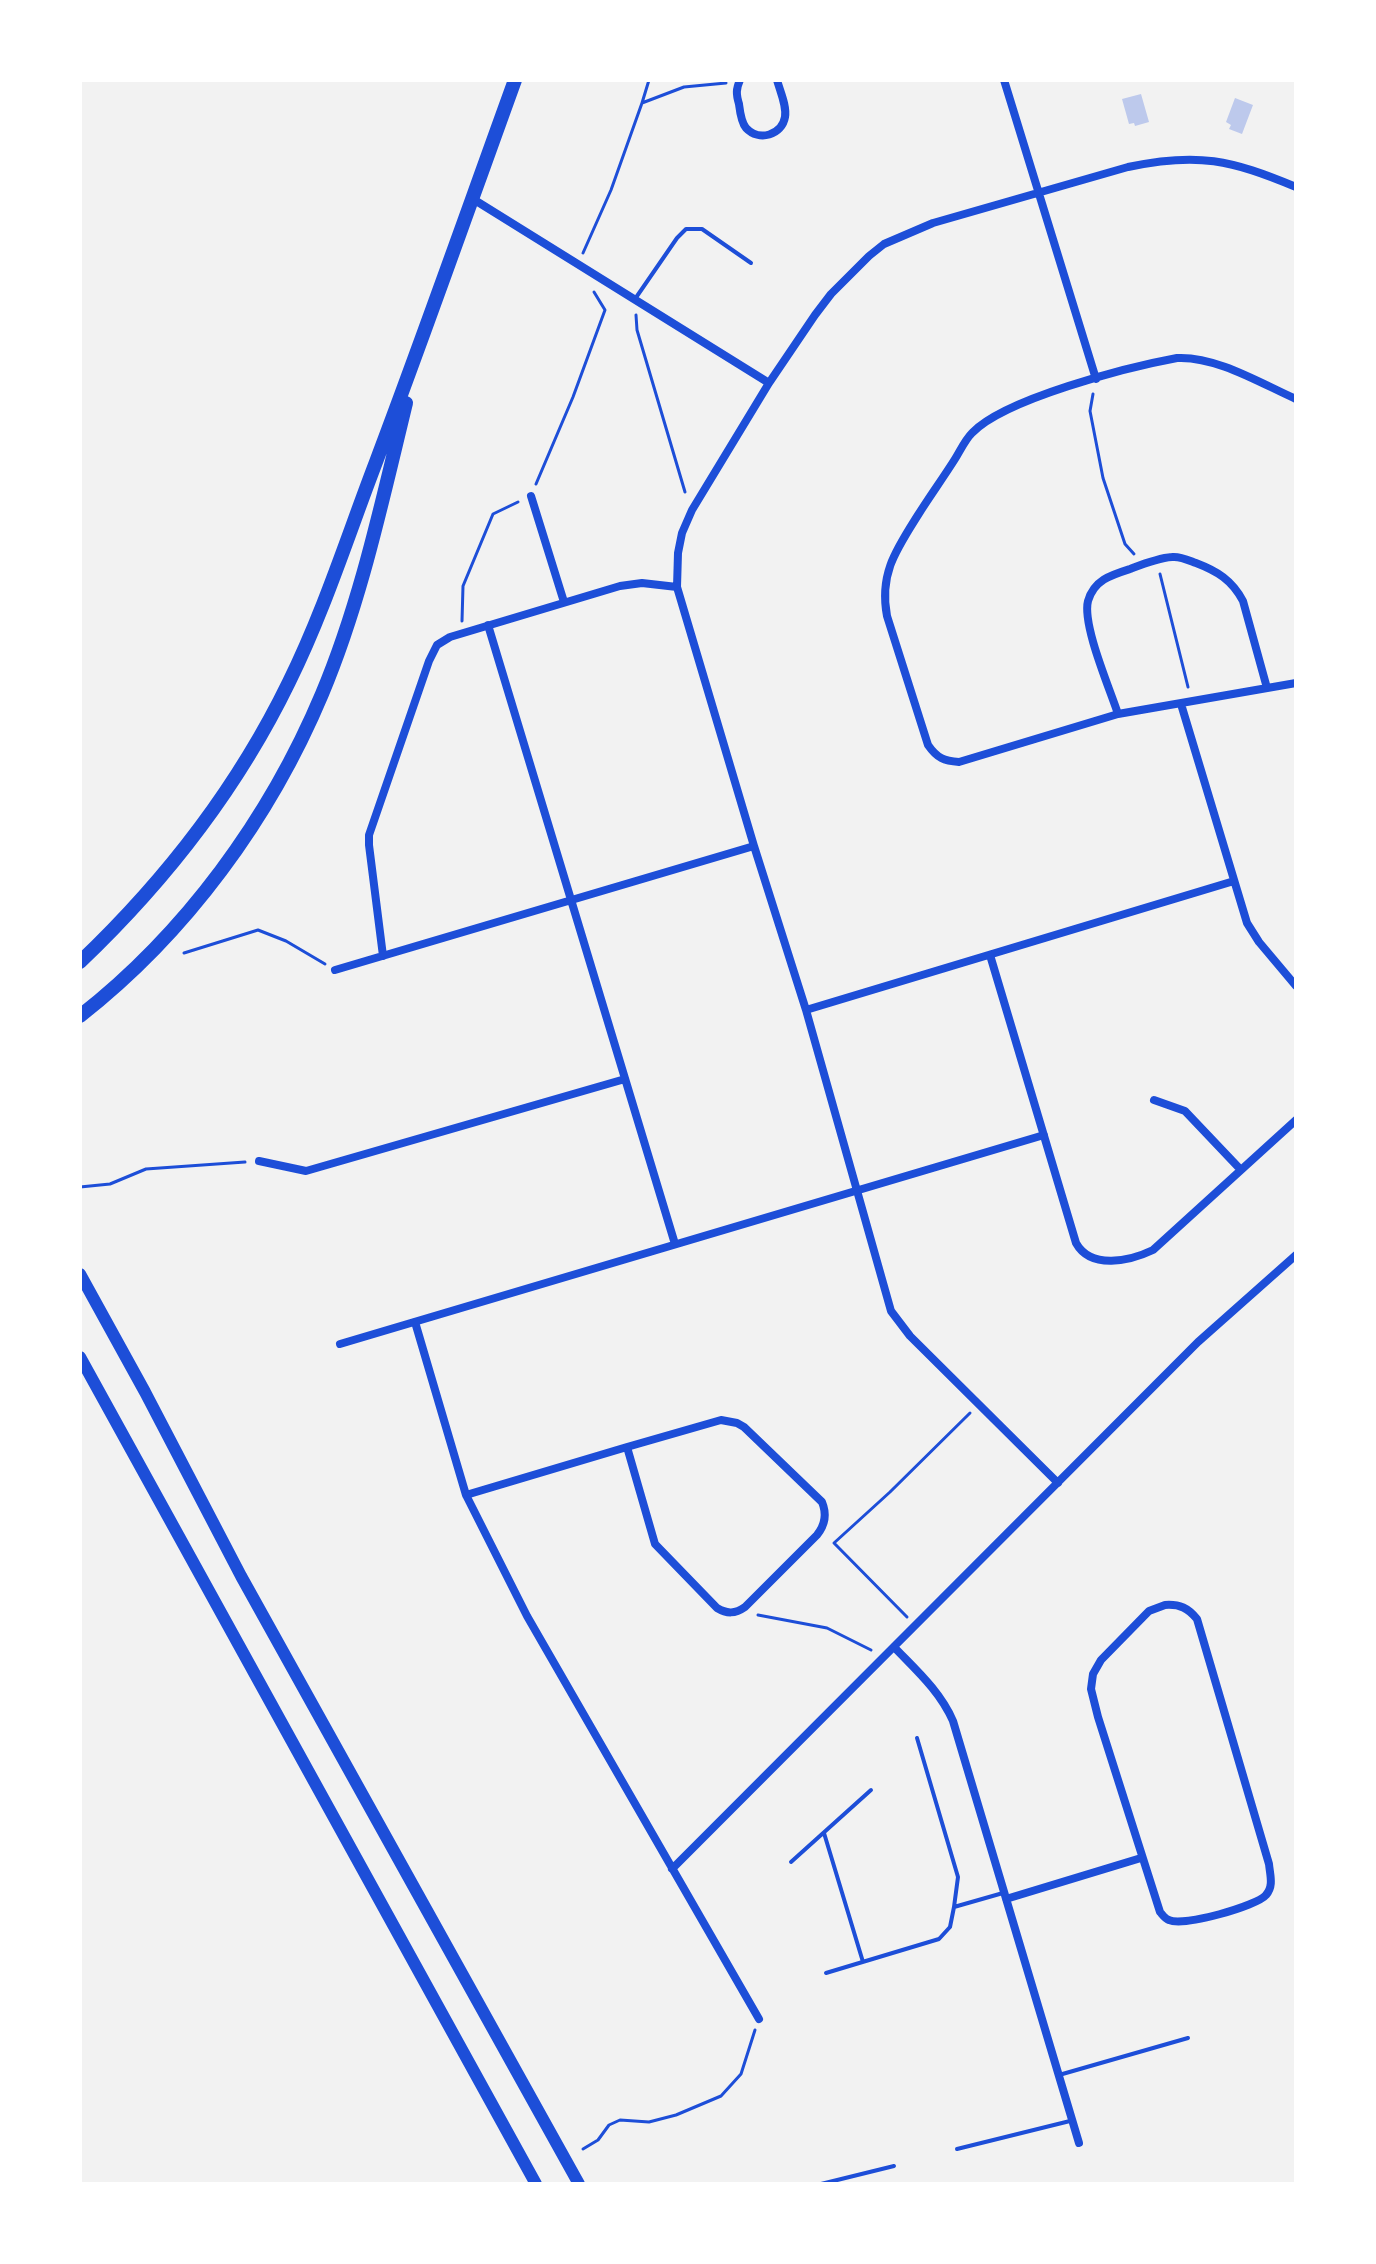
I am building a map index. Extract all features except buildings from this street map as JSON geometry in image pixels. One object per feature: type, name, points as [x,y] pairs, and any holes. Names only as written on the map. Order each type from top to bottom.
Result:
[{"type":"main road","points":[[80,962],[123,921],[215,807],[257,742],[289,682],[326,597],[515,80]]},
{"type":"main road","points":[[80,1016],[157,946],[203,894],[248,833],[286,771],[322,693],[354,603],[422,341]]},
{"type":"main road","points":[[80,1274],[241,1576],[579,2184]]},
{"type":"main road","points":[[80,1357],[536,2184]]},
{"type":"street","points":[[740,81],[736,93],[743,123],[753,133],[767,136],[779,130],[785,118],[777,80]]},
{"type":"street","points":[[1004,80],[1096,379]]},
{"type":"street","points":[[1058,1483],[910,1336],[891,1311],[806,1010],[677,587],[678,553],[692,510],[769,383],[831,294],[884,244],[933,223],[1160,160],[1226,162],[1296,187]]},
{"type":"street","points":[[473,199],[769,383]]},
{"type":"street","points":[[1296,399],[1209,361],[1189,357],[1165,360],[1096,379],[1003,411],[971,434],[893,554],[884,587],[887,616],[928,745],[936,756],[946,761],[959,762],[1118,714],[1296,683]]},
{"type":"street","points":[[531,496],[564,602]]},
{"type":"street","points":[[1118,714],[1087,620],[1088,602],[1095,587],[1108,576],[1171,557],[1211,569],[1230,581],[1243,601],[1267,688]]},
{"type":"street","points":[[383,956],[369,845],[372,823],[432,653],[443,640],[462,633],[620,586],[642,583],[677,587]]},
{"type":"street","points":[[488,625],[675,1244]]},
{"type":"street","points":[[1181,704],[1247,923],[1296,986]]},
{"type":"street","points":[[335,970],[754,846]]},
{"type":"street","points":[[806,1010],[1234,881]]},
{"type":"street","points":[[990,955],[1076,1243],[1084,1254],[1094,1259],[1128,1259],[1153,1250],[1296,1120]]},
{"type":"street","points":[[259,1161],[306,1171],[625,1079]]},
{"type":"street","points":[[1154,1100],[1185,1111],[1241,1170]]},
{"type":"street","points":[[340,1344],[1044,1135]]},
{"type":"street","points":[[672,1869],[1198,1342],[1296,1255]]},
{"type":"street","points":[[415,1322],[466,1495],[527,1616],[759,2019]]},
{"type":"street","points":[[466,1495],[627,1447],[713,1422],[729,1420],[744,1427],[822,1502],[825,1518],[820,1531],[745,1607],[731,1613],[717,1608],[655,1544],[627,1447]]},
{"type":"street","points":[[1165,1605],[1177,1605],[1190,1610],[1197,1619],[1269,1864],[1271,1887],[1262,1899],[1228,1911],[1184,1922],[1169,1921],[1160,1912],[1141,1858],[1098,1717],[1091,1689],[1093,1674],[1101,1660],[1149,1611],[1165,1605]]},
{"type":"street","points":[[894,1647],[936,1691],[953,1721],[1079,2143]]},
{"type":"street","points":[[1005,1896],[1141,1858]]},
{"type":"lane","points":[[635,299],[686,229],[702,229],[751,263]]},
{"type":"lane","points":[[826,1973],[939,1939],[950,1927],[958,1877],[917,1738]]},
{"type":"lane","points":[[791,1862],[871,1790]]},
{"type":"lane","points":[[824,1833],[863,1962]]},
{"type":"lane","points":[[954,1907],[1005,1896]]},
{"type":"lane","points":[[1059,2075],[1188,2038]]},
{"type":"lane","points":[[957,2149],[1072,2120]]},
{"type":"lane","points":[[821,2184],[894,2166]]},
{"type":"path","points":[[462,633],[463,586],[493,514],[531,496],[573,397],[605,310],[579,264],[611,190],[649,80]]},
{"type":"path","points":[[642,103],[684,87],[740,81]]},
{"type":"path","points":[[635,299],[637,330],[679,476],[692,510]]},
{"type":"path","points":[[1096,379],[1090,411],[1103,478],[1125,544],[1143,564]]},
{"type":"path","points":[[1159,569],[1189,690]]},
{"type":"path","points":[[184,953],[258,930],[286,941],[335,970]]},
{"type":"path","points":[[80,1187],[110,1184],[146,1169],[259,1161]]},
{"type":"path","points":[[834,1543],[979,1404]]},
{"type":"path","points":[[826,1535],[909,1618]]},
{"type":"path","points":[[745,1607],[752,1614],[827,1628],[868,1647],[881,1659]]},
{"type":"path","points":[[583,2149],[598,2140],[609,2125],[620,2120],[649,2122],[676,2115],[721,2096],[741,2074],[759,2019]]}]
